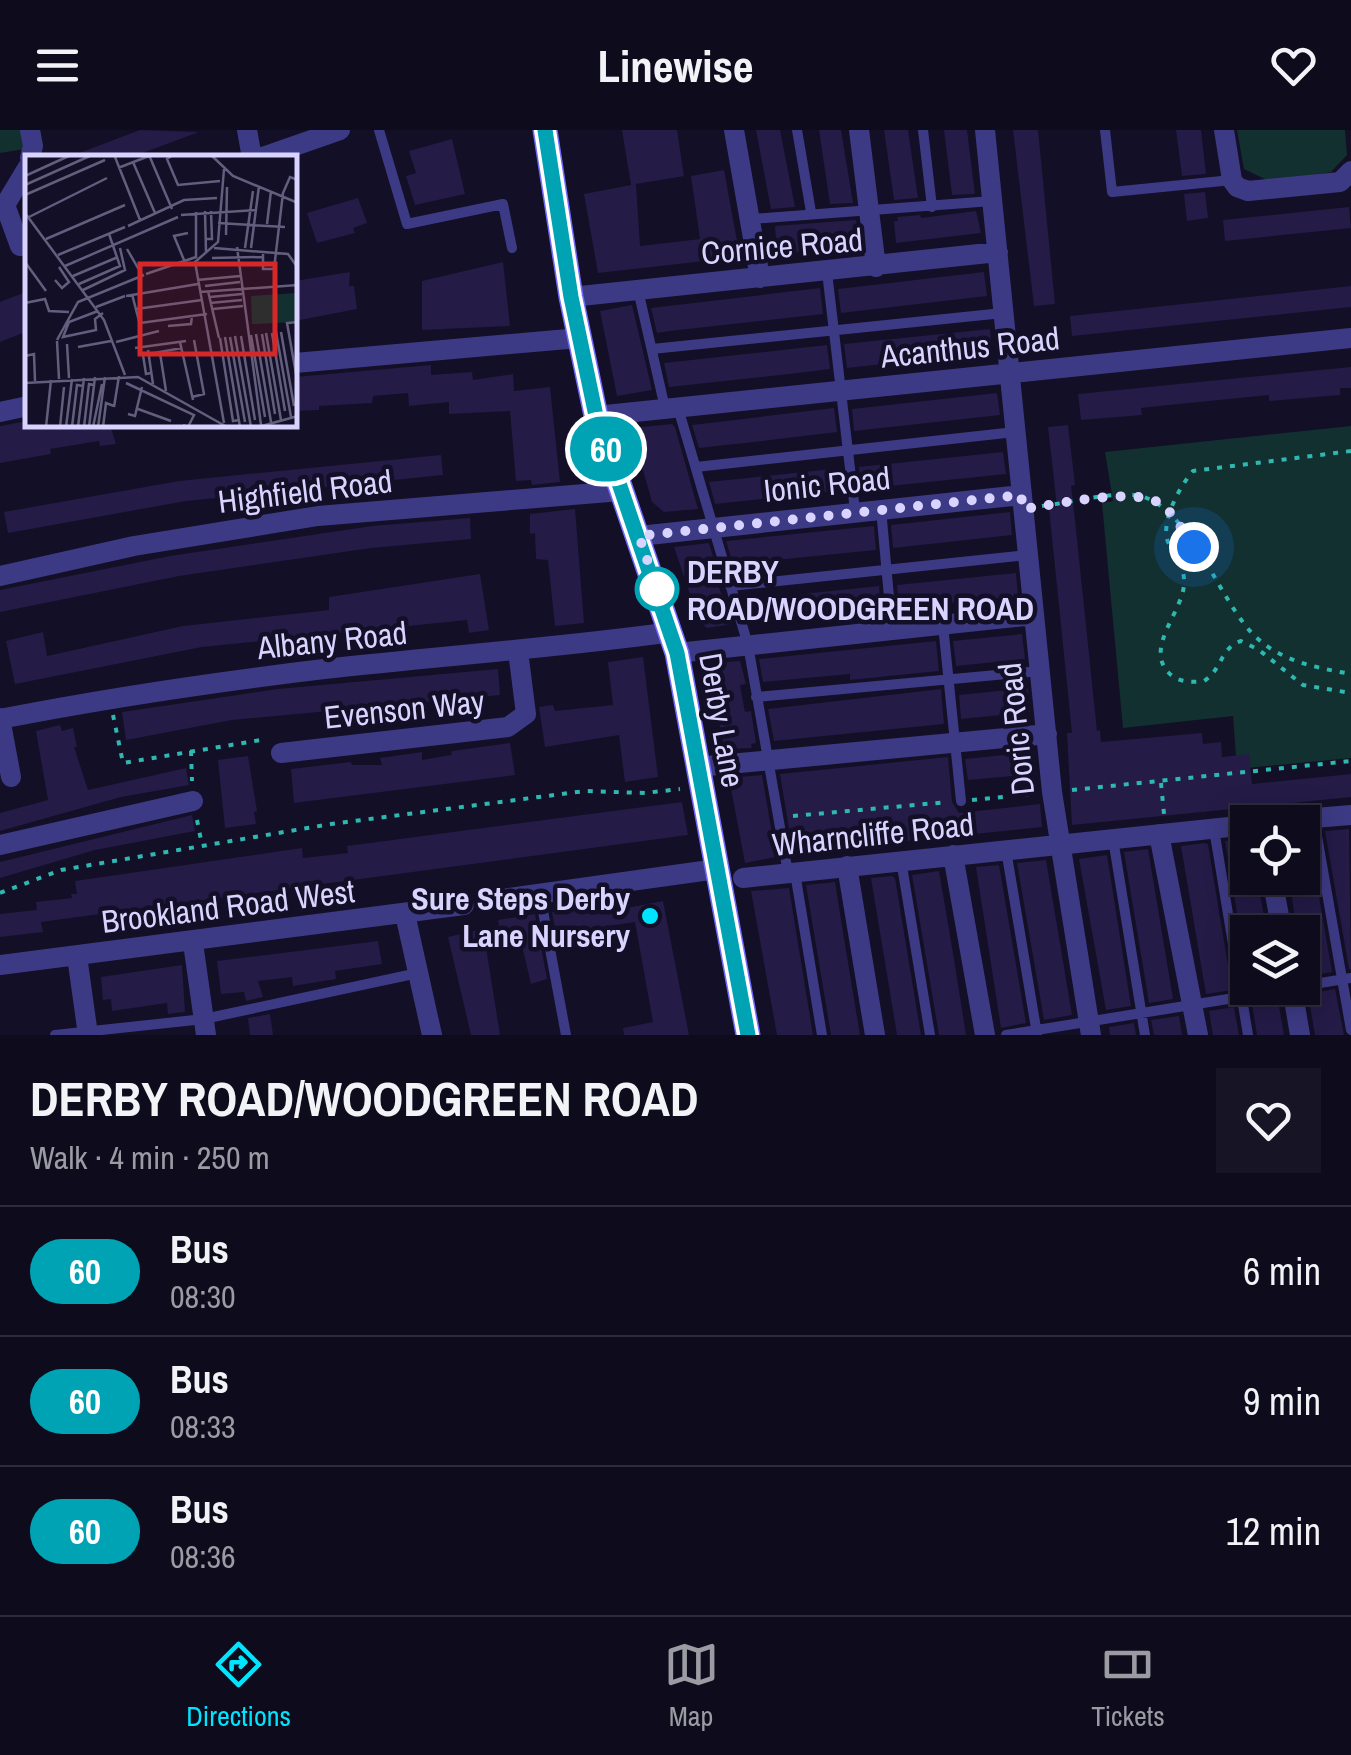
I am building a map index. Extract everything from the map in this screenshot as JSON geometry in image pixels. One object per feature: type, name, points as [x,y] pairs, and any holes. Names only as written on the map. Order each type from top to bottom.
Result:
[{"type":"street","points":[[30,130],[31,155]]},
{"type":"street","points":[[247,130],[251,155]]},
{"type":"street","points":[[269,155],[340,130]]},
{"type":"street","name":"Derby Lane","points":[[546,130],[571,297],[596,416],[674,642],[748,1035]]},
{"type":"street","points":[[734,130],[760,278]]},
{"type":"street","points":[[859,130],[876,268]]},
{"type":"street","name":"Doric Road","points":[[985,130],[1046,734],[1058,836],[1090,1028]]},
{"type":"street","points":[[1224,130],[1232,180],[1248,191],[1340,182],[1351,171]]},
{"type":"street","points":[[16,248],[3,205],[25,172]]},
{"type":"street","name":"Cornice Road","points":[[571,297],[876,268],[998,252]]},
{"type":"street","points":[[298,363],[579,338]]},
{"type":"street","name":"Acanthus Road","points":[[596,416],[1351,338]]},
{"type":"street","points":[[0,412],[25,407]]},
{"type":"street","name":"Highfield Road","points":[[0,576],[134,546],[318,516],[621,490]]},
{"type":"street","name":"Ionic Road","points":[[639,536],[881,508],[1022,502]]},
{"type":"street","name":"Albany Road","points":[[0,718],[109,698],[324,669],[518,651],[674,642],[748,645],[1034,614]]},
{"type":"street","name":"Evenson Way","points":[[279,745],[508,727],[526,714],[518,651]]},
{"type":"street","points":[[0,718],[12,777]]},
{"type":"street","points":[[698,776],[766,760],[1046,734]]},
{"type":"street","points":[[0,845],[193,801]]},
{"type":"street","points":[[1320,818],[1351,815]]},
{"type":"street","name":"Wharncliffe Road","points":[[745,878],[1006,850],[1058,836],[1113,839],[1230,826]]},
{"type":"street","points":[[1163,834],[1198,1035]]},
{"type":"street","points":[[953,855],[985,1034]]},
{"type":"street","points":[[847,866],[876,1035]]},
{"type":"street","points":[[496,900],[717,869]]},
{"type":"street","name":"Brookland Road West","points":[[0,966],[464,905]]},
{"type":"street","points":[[405,914],[432,1035]]},
{"type":"street","points":[[193,943],[205,1027]]},
{"type":"street","points":[[77,956],[88,1033]]},
{"type":"street","points":[[1298,1005],[1300,1035]]},
{"type":"lane","points":[[379,130],[406,224],[503,204],[512,248]]},
{"type":"lane","points":[[798,130],[811,212]]},
{"type":"lane","points":[[922,130],[932,207]]},
{"type":"lane","points":[[1105,130],[1112,192],[1232,180]]},
{"type":"lane","points":[[752,219],[992,201]]},
{"type":"lane","points":[[828,272],[855,511]]},
{"type":"lane","points":[[638,290],[652,349],[696,467],[748,645],[766,760],[792,872],[822,1035]]},
{"type":"lane","points":[[652,349],[1004,312]]},
{"type":"lane","points":[[696,467],[1015,432]]},
{"type":"lane","points":[[881,508],[892,630]]},
{"type":"lane","points":[[730,586],[1028,555]]},
{"type":"lane","points":[[943,624],[961,800]]},
{"type":"lane","points":[[756,697],[1040,670]]},
{"type":"lane","points":[[1214,828],[1230,928]]},
{"type":"lane","points":[[1113,839],[1145,1035]]},
{"type":"lane","points":[[1320,848],[1346,978],[1351,1030]]},
{"type":"lane","points":[[1006,850],[1036,1032]]},
{"type":"lane","points":[[901,860],[930,1035]]},
{"type":"lane","points":[[540,895],[566,1035]]},
{"type":"lane","points":[[54,1035],[205,1027],[418,973]]},
{"type":"lane","points":[[1320,983],[1346,978]]},
{"type":"lane","points":[[985,1034],[1090,1028],[1141,1013],[1230,998]]},
{"type":"lane","points":[[1243,1005],[1248,1035]]},
{"type":"path","points":[[1351,451],[1193,471],[1170,514],[1166,538],[1180,562],[1184,581],[1162,646],[1164,667],[1171,675],[1188,682],[1204,680],[1214,672],[1224,651],[1241,641],[1259,650],[1303,685],[1351,693]]},
{"type":"path","points":[[1022,502],[1133,495],[1160,503],[1255,637],[1281,656],[1351,674]]},
{"type":"path","points":[[109,698],[123,764],[279,745]]},
{"type":"path","points":[[0,893],[61,870],[331,824],[585,791],[646,793],[698,776]]},
{"type":"path","points":[[1161,781],[1163,834]]},
{"type":"green space","points":[[0,130],[22,130],[25,149],[0,153]]},
{"type":"green space","points":[[1237,130],[1345,130],[1347,155],[1331,172],[1271,182],[1244,169]]},
{"type":"green space","points":[[1351,426],[1351,758],[1237,769],[1233,716],[1123,728],[1102,503],[1113,501],[1105,452]]},
{"type":"building","points":[[140,130],[199,132],[137,155],[74,155]]},
{"type":"building","points":[[622,130],[677,130],[684,176],[636,184],[640,246],[700,239],[691,176],[724,170],[740,257],[598,273],[584,194],[631,185]]},
{"type":"building","points":[[756,130],[780,130],[795,207],[771,209]]},
{"type":"building","points":[[819,130],[841,130],[853,203],[830,204]]},
{"type":"building","points":[[884,130],[908,130],[918,198],[894,200]]},
{"type":"building","points":[[944,130],[967,130],[975,194],[952,195]]},
{"type":"building","points":[[1013,130],[1038,130],[1055,304],[1034,306]]},
{"type":"building","points":[[1176,130],[1201,130],[1206,174],[1182,176]]},
{"type":"building","points":[[452,139],[465,194],[415,205],[406,176],[416,173],[409,151]]},
{"type":"building","points":[[1205,192],[1208,218],[1187,221],[1184,194]]},
{"type":"building","points":[[358,198],[367,223],[353,228],[355,233],[317,243],[307,213]]},
{"type":"building","points":[[1349,207],[1351,228],[1225,241],[1223,220]]},
{"type":"building","points":[[976,211],[981,233],[896,243],[897,217]]},
{"type":"building","points":[[856,220],[859,244],[777,255],[775,226]]},
{"type":"building","points":[[503,262],[510,326],[422,330],[422,281]]},
{"type":"building","points":[[350,272],[349,286],[354,286],[357,309],[298,320],[298,281]]},
{"type":"building","points":[[984,272],[987,296],[841,313],[838,289]]},
{"type":"building","points":[[1351,286],[1351,307],[1072,336],[1070,316]]},
{"type":"building","points":[[820,288],[823,314],[657,333],[651,308]]},
{"type":"building","points":[[25,292],[25,332],[0,342],[0,302]]},
{"type":"building","points":[[632,305],[652,390],[617,396],[600,311]]},
{"type":"building","points":[[990,329],[992,352],[847,368],[844,344]]},
{"type":"building","points":[[827,345],[830,369],[790,374],[669,387],[664,363]]},
{"type":"building","points":[[431,365],[431,375],[472,372],[473,380],[513,374],[514,391],[550,387],[560,482],[532,485],[531,480],[516,481],[510,411],[449,414],[449,402],[409,406],[408,393],[373,396],[372,403],[298,411],[298,377]]},
{"type":"building","points":[[1351,367],[1351,388],[1340,388],[1340,395],[1269,401],[1269,395],[1141,408],[1142,415],[1081,420],[1078,394]]},
{"type":"building","points":[[997,393],[1000,415],[854,431],[852,409]]},
{"type":"building","points":[[834,408],[837,432],[754,442],[699,448],[692,425]]},
{"type":"building","points":[[25,422],[25,428],[111,428],[116,444],[100,446],[99,441],[50,449],[51,454],[0,463],[0,426]]},
{"type":"building","points":[[672,424],[698,509],[664,512],[652,502],[631,428]]},
{"type":"building","points":[[1068,425],[1075,485],[1071,486],[1101,742],[1202,733],[1203,744],[1221,742],[1222,757],[1249,754],[1252,784],[1351,774],[1351,797],[1230,805],[1230,809],[1072,825],[1067,733],[1072,733],[1049,508],[1057,507],[1048,427]]},
{"type":"building","points":[[1003,452],[1006,474],[861,489],[859,467]]},
{"type":"building","points":[[441,455],[443,475],[186,501],[8,533],[4,512],[179,481]]},
{"type":"building","points":[[841,468],[844,490],[820,493],[715,504],[709,482]]},
{"type":"building","points":[[575,509],[584,623],[555,626],[548,560],[536,559],[530,514]]},
{"type":"building","points":[[1010,512],[1012,535],[893,548],[891,525]]},
{"type":"building","points":[[470,518],[471,539],[371,548],[179,576],[0,612],[0,590],[170,556],[372,526]]},
{"type":"building","points":[[874,526],[876,550],[733,564],[726,541]]},
{"type":"building","points":[[709,543],[716,566],[711,567],[733,624],[707,628],[699,621],[674,547]]},
{"type":"building","points":[[1016,573],[1018,596],[899,608],[897,585]]},
{"type":"building","points":[[480,574],[489,630],[469,633],[467,620],[202,647],[15,684],[6,641],[43,632],[47,656],[183,626],[329,610],[329,597]]},
{"type":"building","points":[[879,586],[881,610],[751,623],[744,600]]},
{"type":"building","points":[[1022,634],[1025,659],[956,666],[953,641]]},
{"type":"building","points":[[936,641],[939,671],[850,680],[850,674],[763,682],[759,659]]},
{"type":"building","points":[[643,657],[658,777],[625,782],[619,735],[545,747],[539,707],[553,705],[555,711],[613,705],[608,662]]},
{"type":"building","points":[[740,661],[746,684],[740,685],[745,712],[751,711],[756,743],[751,744],[752,748],[724,749],[709,663]]},
{"type":"building","points":[[498,669],[500,695],[232,720],[126,740],[122,712],[278,689]]},
{"type":"building","points":[[1028,688],[1030,712],[961,719],[959,695]]},
{"type":"building","points":[[941,689],[944,724],[774,741],[768,709]]},
{"type":"building","points":[[60,725],[62,731],[73,728],[74,747],[88,790],[186,768],[189,785],[121,797],[0,831],[0,813],[48,800],[36,731]]},
{"type":"building","points":[[510,743],[515,775],[294,803],[291,769],[351,762],[382,765],[380,758],[422,752],[422,760],[451,755],[452,751]]},
{"type":"building","points":[[1034,752],[1036,774],[968,780],[965,759]]},
{"type":"building","points":[[248,756],[256,824],[225,828],[218,760]]},
{"type":"building","points":[[948,757],[952,802],[959,813],[1040,804],[1042,827],[793,853],[780,774]]},
{"type":"building","points":[[762,775],[776,857],[745,863],[729,778]]},
{"type":"building","points":[[682,802],[688,835],[41,922],[43,932],[0,937],[0,914],[37,910],[36,902],[72,898],[71,894],[77,894],[75,881],[302,848],[303,858],[348,853],[347,846]]},
{"type":"building","points":[[192,815],[195,831],[95,850],[0,878],[0,862]]},
{"type":"building","points":[[1349,829],[1351,969],[1325,831]]},
{"type":"building","points":[[1225,841],[1230,841],[1230,871]]},
{"type":"building","points":[[1208,844],[1230,990],[1206,994],[1181,846]]},
{"type":"building","points":[[1148,849],[1173,999],[1149,1003],[1124,852]]},
{"type":"building","points":[[1107,855],[1131,1006],[1106,1010],[1079,859]]},
{"type":"building","points":[[1046,860],[1072,1015],[1044,1020],[1017,863]]},
{"type":"building","points":[[999,865],[1026,1023],[1001,1028],[976,867]]},
{"type":"building","points":[[939,871],[966,1035],[939,1035],[912,875]]},
{"type":"building","points":[[892,876],[921,1035],[897,1035],[871,878]]},
{"type":"building","points":[[835,882],[860,1035],[831,1035],[806,885]]},
{"type":"building","points":[[789,888],[813,1035],[777,1035],[751,891]]},
{"type":"building","points":[[1234,895],[1260,895],[1264,915],[1237,915]]},
{"type":"building","points":[[1292,895],[1319,895],[1332,972],[1320,974],[1320,915],[1294,915]]},
{"type":"building","points":[[663,901],[689,1035],[624,1035],[623,1028],[653,1022],[635,922],[556,934],[552,912],[610,905],[611,911]]},
{"type":"building","points":[[535,914],[547,979],[531,984],[520,937],[485,941],[500,1035],[471,1035],[448,937],[499,925],[498,920]]},
{"type":"building","points":[[378,941],[382,964],[335,971],[336,979],[293,986],[292,977],[258,981],[263,997],[246,1001],[244,992],[221,994],[217,961]]},
{"type":"building","points":[[182,965],[185,1012],[168,1014],[167,1003],[112,1011],[111,999],[103,1000],[101,977]]},
{"type":"building","points":[[1335,989],[1344,1035],[1315,1035],[1310,1005],[1320,1005],[1320,992]]},
{"type":"building","points":[[1252,1005],[1279,1005],[1284,1035],[1257,1035]]},
{"type":"building","points":[[1234,1007],[1239,1035],[1213,1035],[1209,1011]]},
{"type":"building","points":[[270,1014],[273,1035],[250,1035],[248,1018]]},
{"type":"building","points":[[1179,1016],[1182,1035],[1154,1035],[1151,1020]]},
{"type":"building","points":[[1134,1023],[1136,1035],[1110,1035],[1109,1027]]},
{"type":"bus line","name":"60","points":[[545,130],[571,297],[596,416],[677,653],[748,1035]]},
{"type":"place","name":"DERBY ROAD/WOODGREEN ROAD","points":[[657,589]]},
{"type":"place","name":"Sure Steps Derby Lane Nursery","points":[[650,916]]},
{"type":"route","points":[[657,589],[661,600],[639,536],[1021,495],[1023,509],[1112,496],[1133,495],[1152,500],[1166,508],[1194,547]]}]
